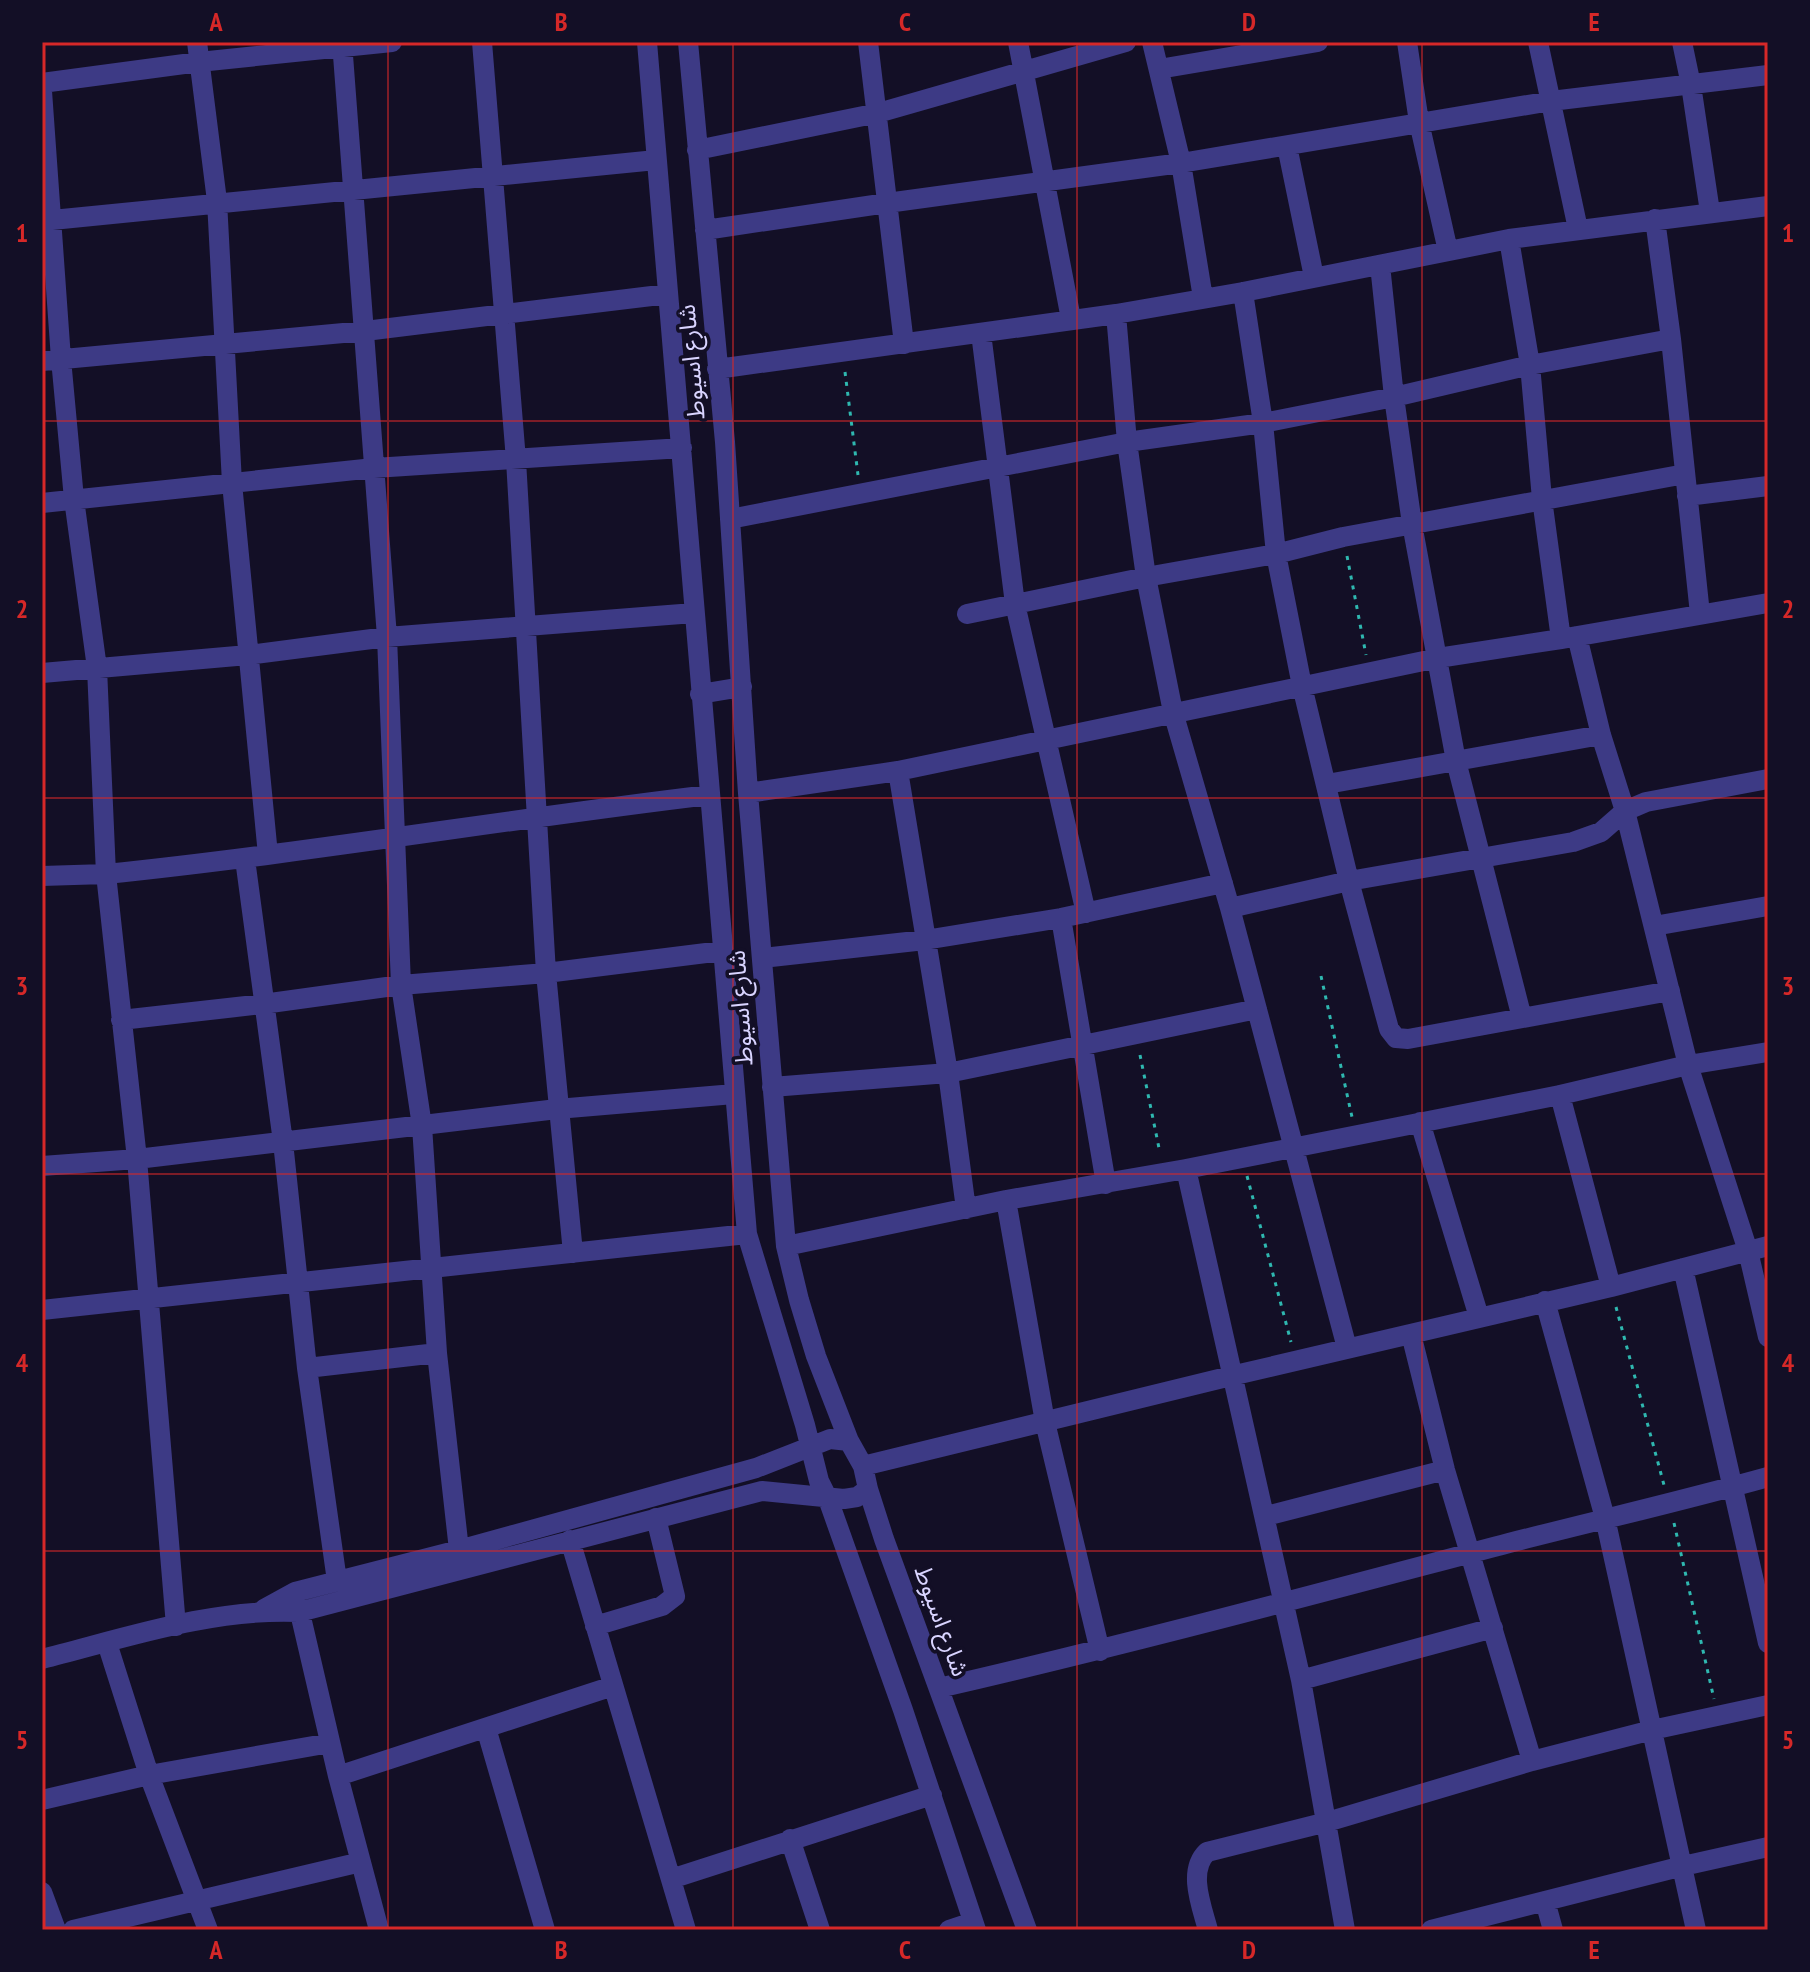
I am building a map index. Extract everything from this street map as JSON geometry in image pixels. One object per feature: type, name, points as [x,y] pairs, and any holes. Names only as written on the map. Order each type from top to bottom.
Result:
[{"type":"street","points":[[42,83],[198,52],[392,42]]},
{"type":"street","points":[[482,42],[516,460],[546,973],[573,1253]]},
{"type":"street","name":"شارع اسيوط","points":[[647,42],[747,1234],[819,1481],[932,1795],[975,1926]]},
{"type":"street","name":"شارع اسيوط","points":[[688,42],[730,519],[748,793],[786,1246],[816,1356],[849,1441],[863,1466],[868,1489],[1027,1930]]},
{"type":"street","points":[[868,42],[904,344]]},
{"type":"street","points":[[1018,42],[1071,319]]},
{"type":"street","points":[[697,150],[878,113],[1126,42]]},
{"type":"street","points":[[1152,42],[1181,163],[1203,298]]},
{"type":"street","points":[[1159,69],[1288,44],[1318,42]]},
{"type":"street","points":[[1407,42],[1419,122],[1448,251]]},
{"type":"street","points":[[1538,42],[1578,229]]},
{"type":"street","points":[[1682,42],[1710,212]]},
{"type":"street","points":[[342,45],[387,637],[401,985],[422,1126],[437,1353],[459,1550]]},
{"type":"street","points":[[198,52],[217,201],[232,483],[268,855]]},
{"type":"street","points":[[705,230],[1181,163],[1551,101],[1768,75]]},
{"type":"street","points":[[42,91],[51,360],[97,668],[106,874],[137,1159],[176,1626]]},
{"type":"street","points":[[1287,146],[1314,277]]},
{"type":"street","points":[[46,220],[656,160]]},
{"type":"street","points":[[717,369],[1116,314],[1509,239],[1768,206]]},
{"type":"street","points":[[1655,219],[1700,614]]},
{"type":"street","points":[[1509,239],[1530,365],[1542,499],[1569,638],[1625,811],[1688,1065],[1758,1249],[1768,1337]]},
{"type":"street","points":[[1380,265],[1412,524],[1456,761],[1522,1018]]},
{"type":"street","points":[[1243,292],[1263,423],[1276,554],[1302,686],[1389,1029],[1396,1038],[1408,1039],[1670,991]]},
{"type":"street","points":[[51,360],[365,331],[668,294]]},
{"type":"street","points":[[1116,314],[1127,442],[1146,577],[1173,712],[1230,908],[1347,1348]]},
{"type":"street","points":[[981,333],[1015,604],[1086,913]]},
{"type":"street","points":[[730,519],[1127,442],[1263,423],[1394,397],[1530,365],[1671,339]]},
{"type":"street","points":[[42,503],[374,468],[682,448]]},
{"type":"street","points":[[967,614],[1276,554],[1343,537],[1685,474]]},
{"type":"street","points":[[1687,496],[1768,486]]},
{"type":"street","points":[[748,793],[898,771],[1438,658],[1768,603]]},
{"type":"street","points":[[42,673],[248,655],[387,637],[694,613]]},
{"type":"street","points":[[700,694],[742,687]]},
{"type":"street","points":[[1327,784],[1601,735]]},
{"type":"street","points":[[898,771],[948,1073],[966,1209]]},
{"type":"street","points":[[1230,908],[1349,881],[1586,838],[1612,825],[1625,811],[1646,802],[1768,779]]},
{"type":"street","points":[[42,876],[106,874],[245,859],[538,816],[709,795]]},
{"type":"street","points":[[245,859],[283,1142],[307,1368],[337,1581]]},
{"type":"street","points":[[762,958],[925,940],[1061,918],[1223,883]]},
{"type":"street","points":[[1654,926],[1768,906]]},
{"type":"street","points":[[1061,918],[1106,1184]]},
{"type":"street","points":[[121,1020],[401,985],[546,973],[722,951]]},
{"type":"street","points":[[772,1087],[948,1073],[1257,1009]]},
{"type":"street","points":[[786,1246],[1006,1200],[1186,1169],[1560,1095],[1688,1065],[1768,1052]]},
{"type":"street","points":[[42,1166],[137,1159],[557,1109],[734,1094]]},
{"type":"street","points":[[1560,1095],[1611,1287]]},
{"type":"street","points":[[1420,1122],[1479,1317]]},
{"type":"street","points":[[1186,1169],[1301,1680],[1345,1930]]},
{"type":"street","points":[[1006,1200],[1045,1422],[1100,1651]]},
{"type":"street","points":[[42,1310],[747,1234]]},
{"type":"street","points":[[863,1466],[1758,1249]]},
{"type":"street","points":[[1683,1268],[1768,1643]]},
{"type":"street","points":[[1545,1301],[1605,1518],[1696,1930]]},
{"type":"street","points":[[1411,1334],[1445,1470],[1532,1761]]},
{"type":"street","points":[[307,1368],[437,1353]]},
{"type":"street","points":[[297,1602],[337,1581],[756,1468],[830,1439],[849,1441]]},
{"type":"street","points":[[756,1468],[762,1491]]},
{"type":"street","points":[[1266,1516],[1445,1470]]},
{"type":"street","points":[[939,1688],[1285,1604],[1768,1477]]},
{"type":"street","points":[[42,1659],[176,1626],[262,1610],[570,1540],[762,1491],[828,1499],[857,1497],[868,1489]]},
{"type":"street","points":[[595,1626],[662,1606],[675,1596],[656,1518]]},
{"type":"street","points":[[570,1540],[686,1930]]},
{"type":"street","points":[[297,1602],[338,1776],[379,1930]]},
{"type":"street","points":[[1301,1680],[1493,1628]]},
{"type":"street","points":[[107,1643],[149,1775],[208,1930]]},
{"type":"street","points":[[338,1776],[613,1686]]},
{"type":"street","points":[[1208,1930],[1197,1882],[1197,1869],[1207,1852],[1327,1822],[1532,1761],[1652,1730],[1768,1705]]},
{"type":"street","points":[[486,1728],[545,1930]]},
{"type":"street","points":[[42,1800],[149,1775],[330,1743]]},
{"type":"street","points":[[671,1879],[932,1795]]},
{"type":"street","points":[[790,1839],[820,1930]]},
{"type":"street","points":[[1431,1930],[1768,1847]]},
{"type":"street","points":[[73,1930],[361,1862]]},
{"type":"street","points":[[42,1892],[56,1930]]},
{"type":"street","points":[[1545,1901],[1553,1930]]},
{"type":"street","points":[[949,1930],[975,1926]]},
{"type":"path","points":[[843,352],[861,495]]},
{"type":"path","points":[[1343,537],[1369,671]]},
{"type":"path","points":[[1321,976],[1355,1134]]},
{"type":"path","points":[[1136,1035],[1164,1173]]},
{"type":"path","points":[[1242,1158],[1296,1361]]}]
